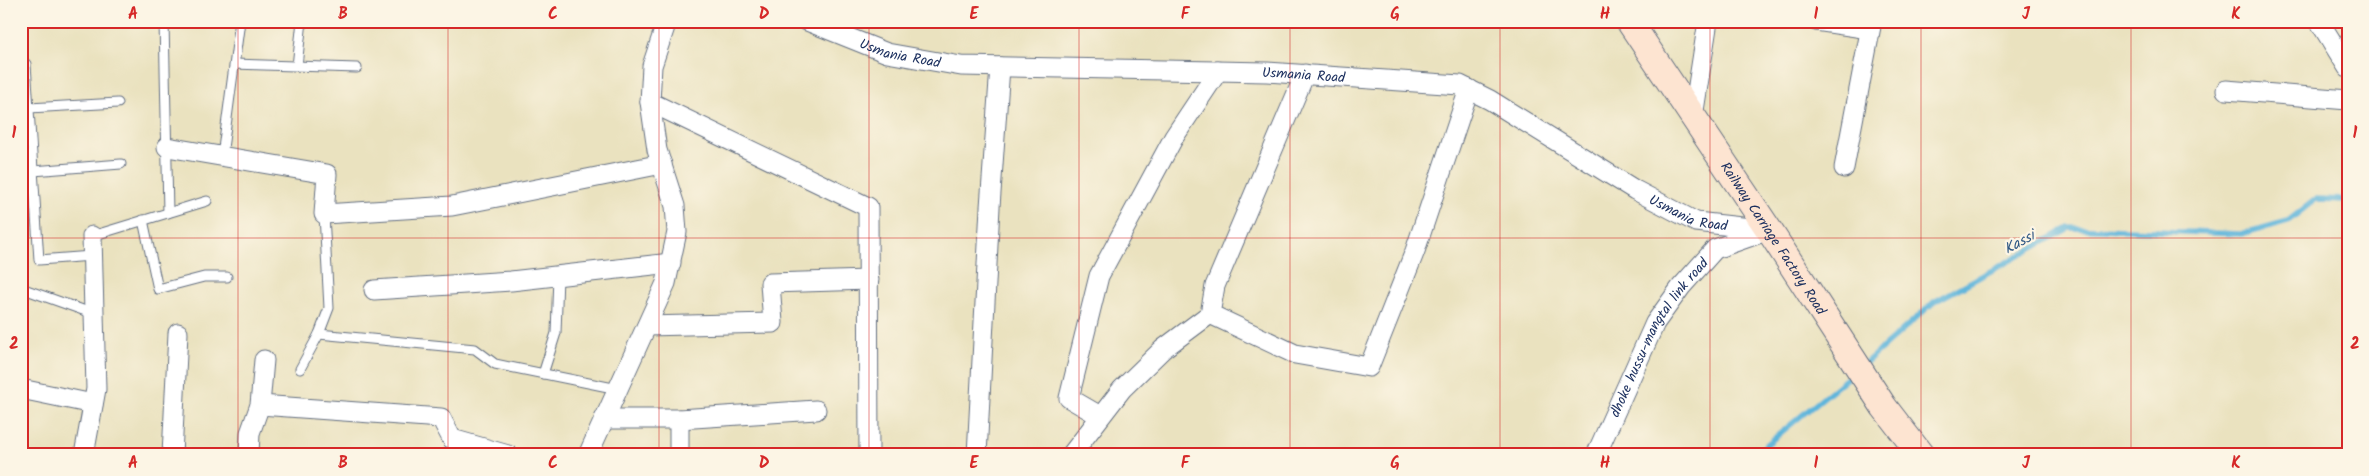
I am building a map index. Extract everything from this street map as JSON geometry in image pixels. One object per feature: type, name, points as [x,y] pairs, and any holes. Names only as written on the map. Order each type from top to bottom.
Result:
[{"type":"main road","name":"Railway Carriage Factory Road","points":[[1629,21],[1769,230],[1884,407],[1920,455]]},
{"type":"street","points":[[588,455],[666,284],[678,232],[674,206],[662,164],[650,102],[652,66],[667,21]]},
{"type":"street","name":"Usmania Road","points":[[807,21],[887,53],[961,66],[1305,74],[1460,85],[1635,190],[1696,222],[1769,230]]},
{"type":"street","points":[[1693,117],[1708,21]]},
{"type":"street","points":[[1816,21],[1871,25],[1844,168]]},
{"type":"street","points":[[2319,21],[2348,68]]},
{"type":"street","points":[[977,455],[990,207],[1000,67]]},
{"type":"street","points":[[1100,416],[1069,398],[1099,276],[1174,137],[1218,71]]},
{"type":"street","points":[[1071,455],[1122,389],[1163,349],[1210,314],[1215,286],[1305,74]]},
{"type":"street","points":[[1210,314],[1295,354],[1369,367],[1415,251],[1469,89]]},
{"type":"street","points":[[2226,90],[2348,100]]},
{"type":"street","points":[[650,102],[868,207],[869,455]]},
{"type":"street","points":[[166,147],[327,174],[324,214],[452,206],[662,164]]},
{"type":"street","name":"dhoke hussu-mangtal link road","points":[[1596,455],[1655,324],[1681,287],[1715,249],[1769,230]]},
{"type":"street","points":[[84,455],[96,389],[92,236]]},
{"type":"street","points":[[374,290],[558,276],[670,263]]},
{"type":"street","points":[[646,326],[773,323],[770,283],[869,280]]},
{"type":"street","points":[[172,455],[178,333]]},
{"type":"street","points":[[249,455],[250,433],[260,405],[264,360]]},
{"type":"street","points":[[21,389],[93,404]]},
{"type":"street","points":[[260,405],[441,418],[452,439],[508,455]]},
{"type":"street","points":[[604,419],[679,419],[816,410]]},
{"type":"street","points":[[679,419],[679,455]]},
{"type":"lane","points":[[164,21],[168,213]]},
{"type":"lane","points":[[222,156],[240,21]]},
{"type":"lane","points":[[297,66],[302,21]]},
{"type":"lane","points":[[26,64],[39,260],[92,256]]},
{"type":"lane","points":[[234,64],[357,68]]},
{"type":"lane","points":[[29,108],[118,103]]},
{"type":"lane","points":[[33,171],[121,164]]},
{"type":"lane","points":[[92,236],[207,201]]},
{"type":"lane","points":[[300,369],[319,334],[329,308],[324,214]]},
{"type":"lane","points":[[144,220],[158,290],[204,277],[227,277]]},
{"type":"lane","points":[[543,374],[556,333],[558,276]]},
{"type":"lane","points":[[21,288],[94,314]]},
{"type":"lane","points":[[319,334],[475,349],[495,364],[618,389]]},
{"type":"waterway","name":"Kassi","points":[[1864,364],[1934,302],[2069,228],[2241,234],[2288,221],[2316,199],[2348,200]]},
{"type":"waterway","name":"Kassi","points":[[1754,455],[1853,373]]}]
